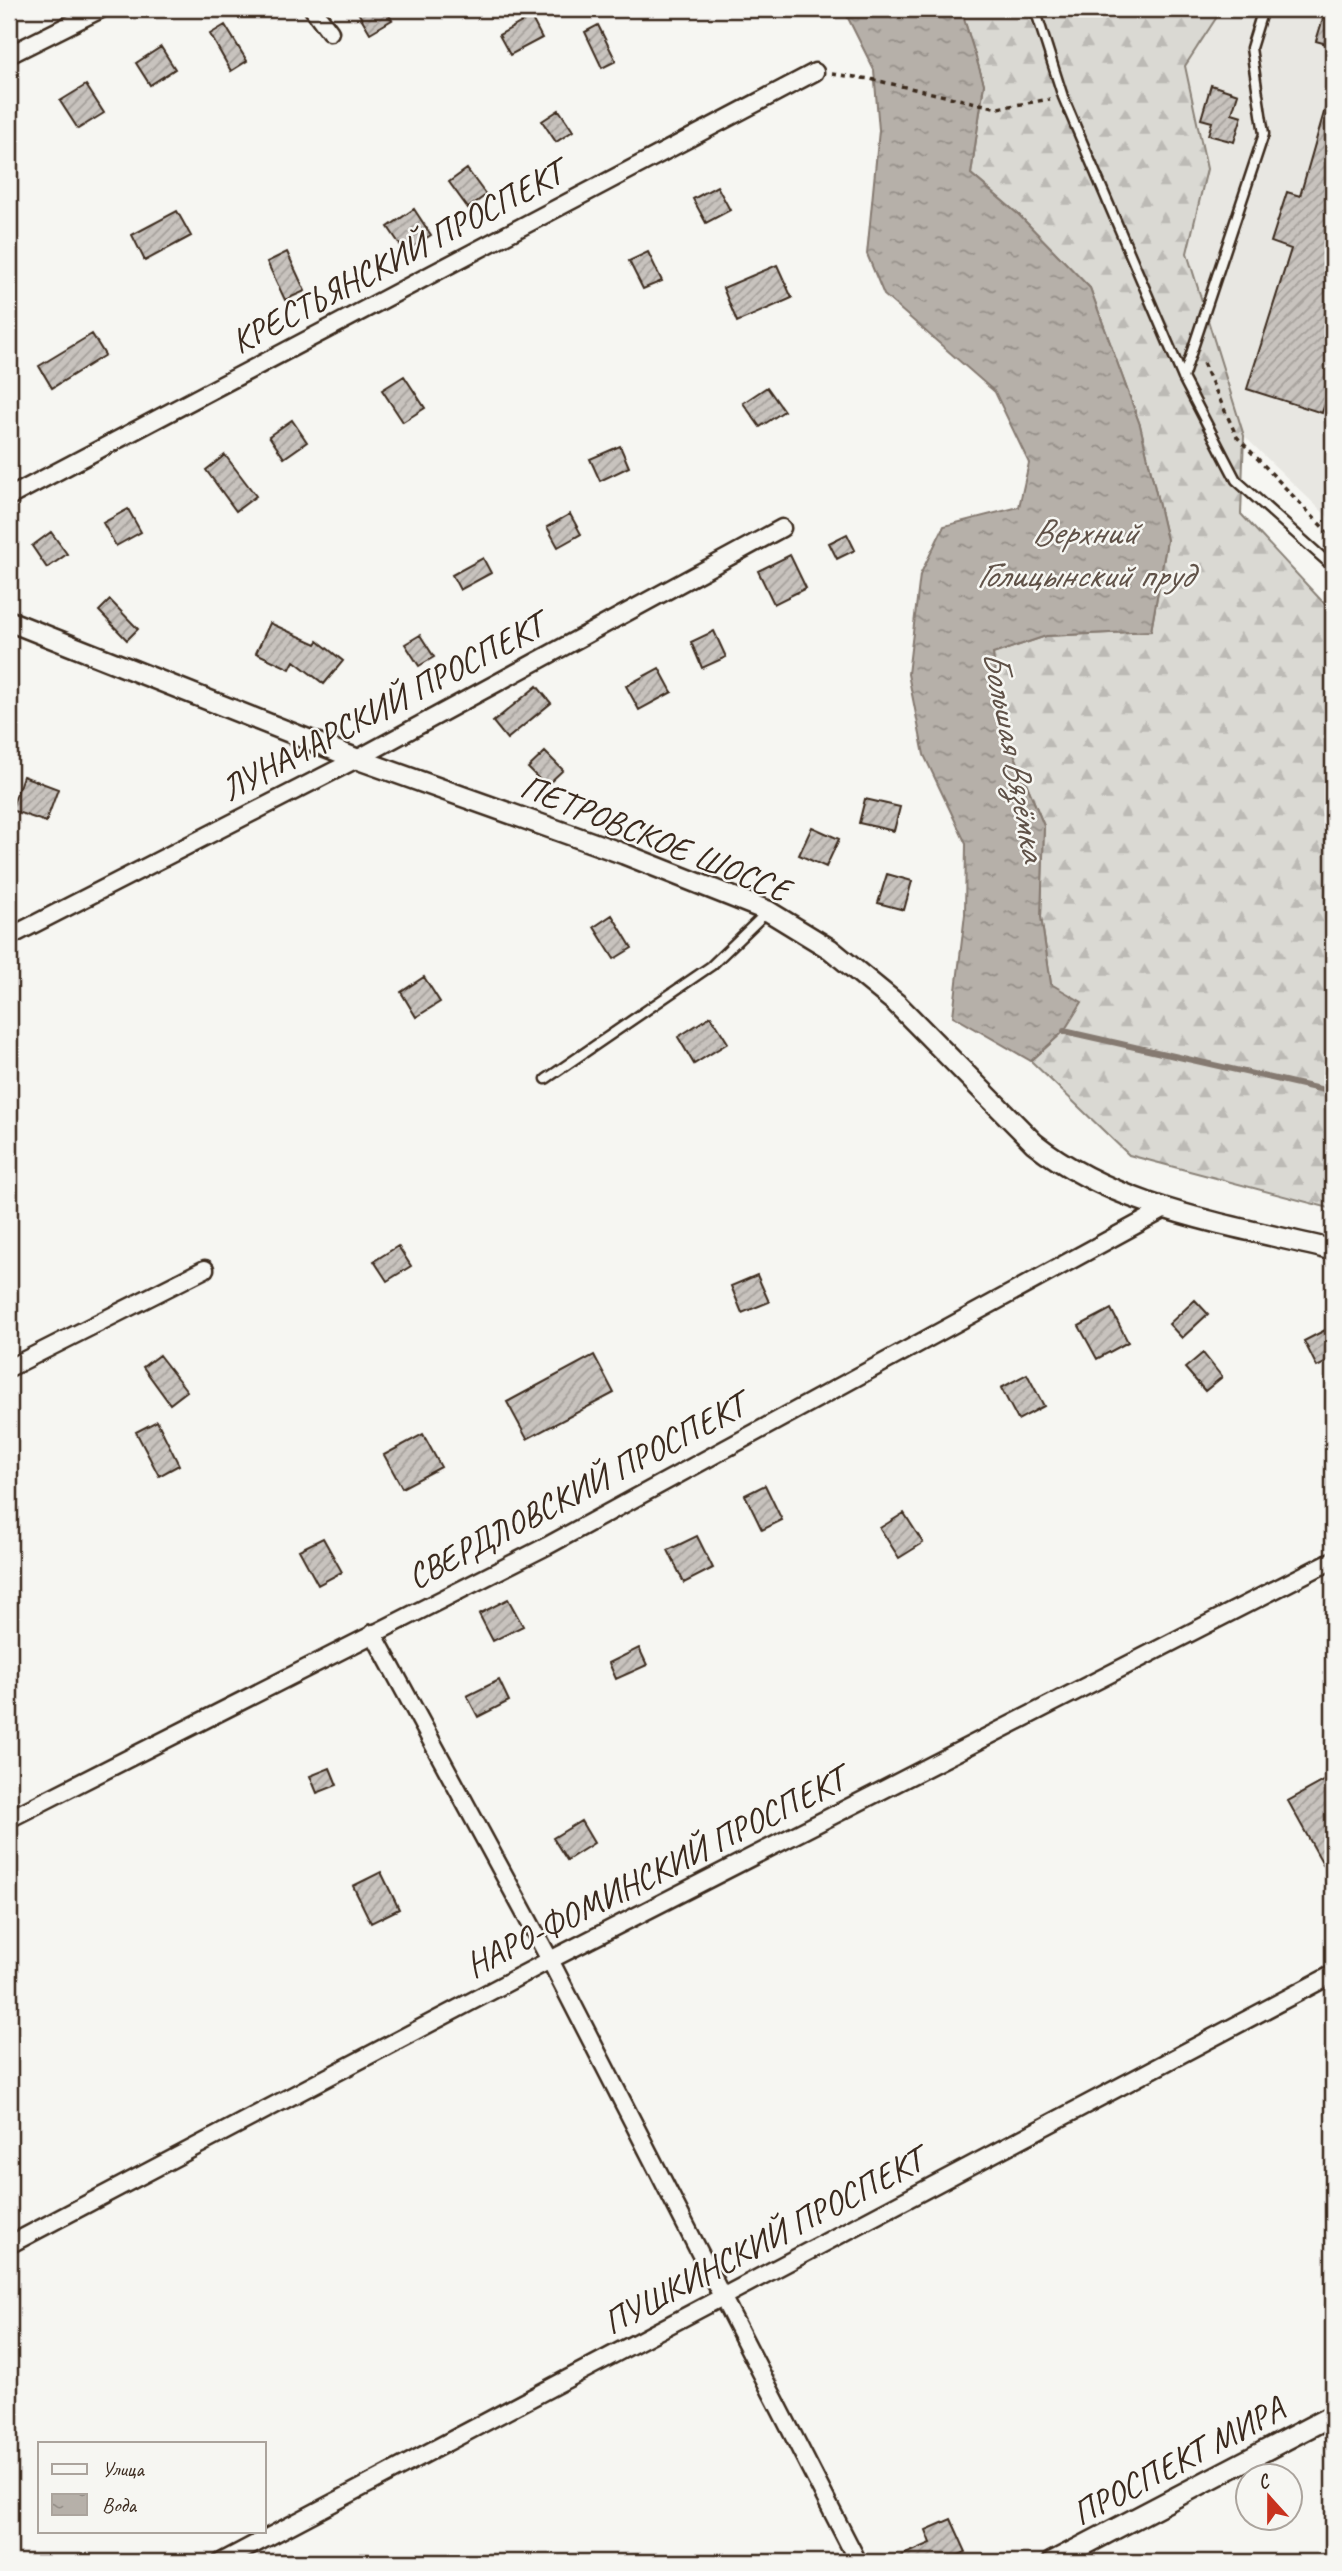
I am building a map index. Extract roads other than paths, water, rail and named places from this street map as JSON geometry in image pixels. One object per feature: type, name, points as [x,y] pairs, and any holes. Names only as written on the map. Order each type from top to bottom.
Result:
[{"type":"street","points":[[9,55],[100,9]]},
{"type":"street","points":[[313,9],[330,32]]},
{"type":"street","name":"КРЕСТЬЯНСКИЙ ПРОСПЕКТ","points":[[9,497],[815,72]]},
{"type":"street","name":"ЛУНАЧАРСКИЙ ПРОСПЕКТ","points":[[9,937],[357,759],[782,528]]},
{"type":"street","name":"ПЕТРОВСКОЕ ШОССЕ","points":[[9,621],[357,759],[624,854],[768,911],[830,949],[896,1003],[1034,1143],[1054,1159],[1118,1192],[1167,1208],[1333,1250]]},
{"type":"street","name":"СВЕРДЛОВСКИЙ ПРОСПЕКТ","points":[[9,1819],[547,1546],[1167,1208]]},
{"type":"street","points":[[9,1368],[205,1269]]},
{"type":"street","name":"НАРО-ФОМИНСКИЙ ПРОСПЕКТ","points":[[9,2245],[550,1960],[1333,1560]]},
{"type":"street","points":[[373,1633],[550,1960],[858,2562]]},
{"type":"street","name":"ПУШКИНСКИЙ ПРОСПЕКТ","points":[[221,2562],[1333,1974]]},
{"type":"street","name":"ПРОСПЕКТ МИРА","points":[[1052,2562],[1333,2415]]},
{"type":"lane","points":[[1035,9],[1063,97],[1183,378],[1236,480],[1333,567]]},
{"type":"lane","points":[[1183,378],[1264,134],[1251,48],[1263,9]]},
{"type":"lane","points":[[546,1079],[711,966],[768,911]]},
{"type":"water","name":"Верхний Голицынский пруд","points":[[835,9],[961,9],[984,84],[971,174],[1019,215],[1090,288],[1140,425],[1167,540],[1151,631],[1046,636],[993,654],[1002,725],[1044,826],[1041,917],[1051,984],[1082,1002],[1064,1031],[1031,1061],[953,1016],[965,914],[966,844],[924,755],[908,674],[920,575],[944,526],[1019,507],[1029,463],[995,392],[884,295],[867,254],[879,130],[874,70],[847,16]]},
{"type":"waterway","name":"Большая Вязёмка","points":[[1064,1031],[1333,1092]]}]
